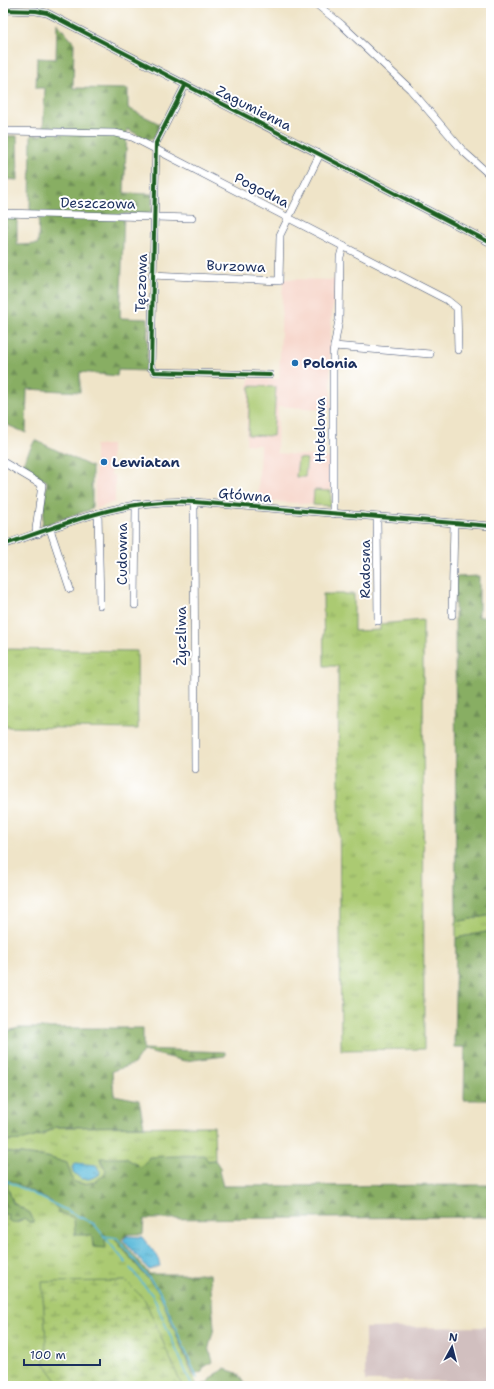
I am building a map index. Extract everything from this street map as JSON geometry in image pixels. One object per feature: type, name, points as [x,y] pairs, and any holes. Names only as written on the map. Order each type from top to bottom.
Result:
[{"type":"street","points":[[315,3],[346,29],[410,89],[464,152],[491,176]]},
{"type":"street","name":"Zagumienna","points":[[3,10],[36,11],[47,13],[185,86],[491,243]]},
{"type":"street","name":"Tęczowa","points":[[185,86],[158,137],[156,149],[149,363],[155,372],[270,375]]},
{"type":"street","name":"Pogodna","points":[[3,131],[124,134],[156,149],[454,304],[457,313],[458,350]]},
{"type":"street","name":"Burzowa","points":[[152,275],[279,280],[280,235],[320,154]]},
{"type":"street","name":"Deszczowa","points":[[3,213],[192,218]]},
{"type":"street","name":"Hotelowa","points":[[333,514],[334,346],[339,320],[340,257],[343,246]]},
{"type":"street","points":[[334,346],[430,354]]},
{"type":"street","points":[[3,462],[42,485],[36,529],[38,534]]},
{"type":"street","name":"Główna","points":[[3,545],[98,513],[136,504],[167,501],[491,526]]},
{"type":"street","name":"Życzliwa","points":[[194,502],[195,769]]},
{"type":"street","name":"Cudowna","points":[[135,605],[136,504]]},
{"type":"street","points":[[98,513],[100,605]]},
{"type":"street","name":"Radosna","points":[[378,517],[378,621]]},
{"type":"street","points":[[452,615],[454,523]]},
{"type":"street","points":[[50,529],[70,589]]},
{"type":"shaded area","points":[[283,279],[335,280],[330,341],[331,410],[278,406],[277,453],[331,458],[331,506],[258,500],[260,445],[246,444],[249,378],[279,379]]},
{"type":"shaded area","points":[[95,445],[111,445],[111,475],[115,476],[115,502],[95,509]]},
{"type":"shaded area","points":[[491,1327],[491,1381],[365,1381],[365,1328]]},
{"type":"green space","points":[[57,23],[74,43],[73,88],[128,89],[128,108],[160,124],[153,139],[148,140],[127,129],[124,193],[152,194],[152,211],[148,214],[124,214],[120,318],[148,319],[147,371],[118,370],[117,376],[80,372],[80,392],[27,389],[26,433],[3,423],[3,217],[17,217],[17,245],[38,244],[39,218],[30,210],[31,135],[43,135],[45,88],[36,88],[37,58],[56,59]]},
{"type":"green space","points":[[3,136],[17,136],[18,180],[3,179]]},
{"type":"green space","points":[[250,386],[276,387],[273,436],[248,435]]},
{"type":"green space","points":[[35,440],[92,467],[92,509],[42,526],[47,481],[20,468]]},
{"type":"green space","points":[[298,458],[307,459],[305,477],[296,477]]},
{"type":"green space","points":[[314,490],[331,491],[331,506],[313,505]]},
{"type":"green space","points":[[479,576],[479,617],[491,617],[491,915],[456,922],[455,577]]},
{"type":"green space","points":[[323,594],[354,594],[354,631],[380,630],[380,624],[423,620],[424,1049],[341,1050],[338,666],[324,666]]},
{"type":"green space","points":[[3,649],[137,651],[138,729],[3,727]]},
{"type":"green space","points":[[491,915],[491,931],[456,938],[456,922]]},
{"type":"green space","points":[[491,931],[491,1100],[464,1100],[465,1047],[454,1047],[456,938]]},
{"type":"green space","points":[[19,1028],[143,1028],[143,1049],[225,1052],[225,1056],[185,1061],[143,1051],[134,1064],[112,1071],[114,1095],[139,1100],[144,1126],[56,1127],[41,1135],[24,1140],[3,1141],[3,1032]]},
{"type":"green space","points":[[214,1126],[215,1160],[145,1164],[140,1167],[126,1158],[100,1160],[106,1171],[103,1175],[96,1181],[82,1184],[73,1181],[67,1163],[47,1157],[12,1153],[3,1150],[3,1141],[31,1138],[44,1134],[56,1127]]},
{"type":"green space","points":[[3,1150],[12,1153],[47,1157],[67,1163],[73,1181],[82,1184],[96,1181],[106,1171],[100,1158],[126,1158],[140,1167],[145,1164],[149,1157],[204,1155],[208,1161],[215,1160],[221,1169],[219,1171],[223,1186],[491,1185],[491,1217],[144,1219],[143,1234],[128,1234],[121,1240],[149,1274],[210,1274],[214,1328],[209,1347],[213,1362],[204,1367],[202,1372],[194,1375],[159,1292],[114,1238],[105,1239],[106,1248],[93,1247],[92,1237],[90,1235],[75,1235],[74,1218],[58,1212],[52,1202],[10,1180],[7,1185],[13,1203],[30,1213],[34,1222],[29,1222],[24,1218],[16,1222],[8,1220],[9,1215],[3,1214]]},
{"type":"green space","points":[[10,1180],[53,1202],[59,1210],[58,1212],[75,1218],[76,1234],[90,1235],[98,1247],[102,1246],[105,1239],[114,1238],[159,1292],[197,1386],[3,1386],[3,1214],[9,1215],[18,1223],[24,1218],[29,1222],[34,1222],[30,1213],[13,1203],[7,1185]]},
{"type":"green space","points":[[126,1281],[145,1300],[182,1386],[61,1386],[44,1363],[46,1342],[42,1282]]},
{"type":"green space","points":[[225,1369],[237,1373],[246,1386],[197,1386],[208,1383],[215,1374]]},
{"type":"water","points":[[73,1164],[96,1165],[100,1172],[99,1175],[89,1179],[81,1179],[73,1172]]},
{"type":"water","points":[[127,1236],[142,1237],[158,1257],[160,1266],[149,1270],[123,1240]]},
{"type":"waterway","points":[[3,1179],[94,1224],[126,1263]]},
{"type":"waterway","points":[[104,1236],[117,1238],[160,1292],[197,1378]]},
{"type":"waterway","points":[[130,1268],[153,1296],[192,1386]]},
{"type":"cycle path","points":[[3,10],[36,11],[47,13],[491,243]]},
{"type":"cycle path","points":[[185,86],[156,143],[151,368],[155,372],[270,375]]},
{"type":"cycle path","points":[[3,545],[96,514],[143,504],[168,502],[194,502],[491,526]]},
{"type":"place","name":"Polonia","points":[[295,363]]},
{"type":"place","name":"Lewiatan","points":[[104,462]]}]
